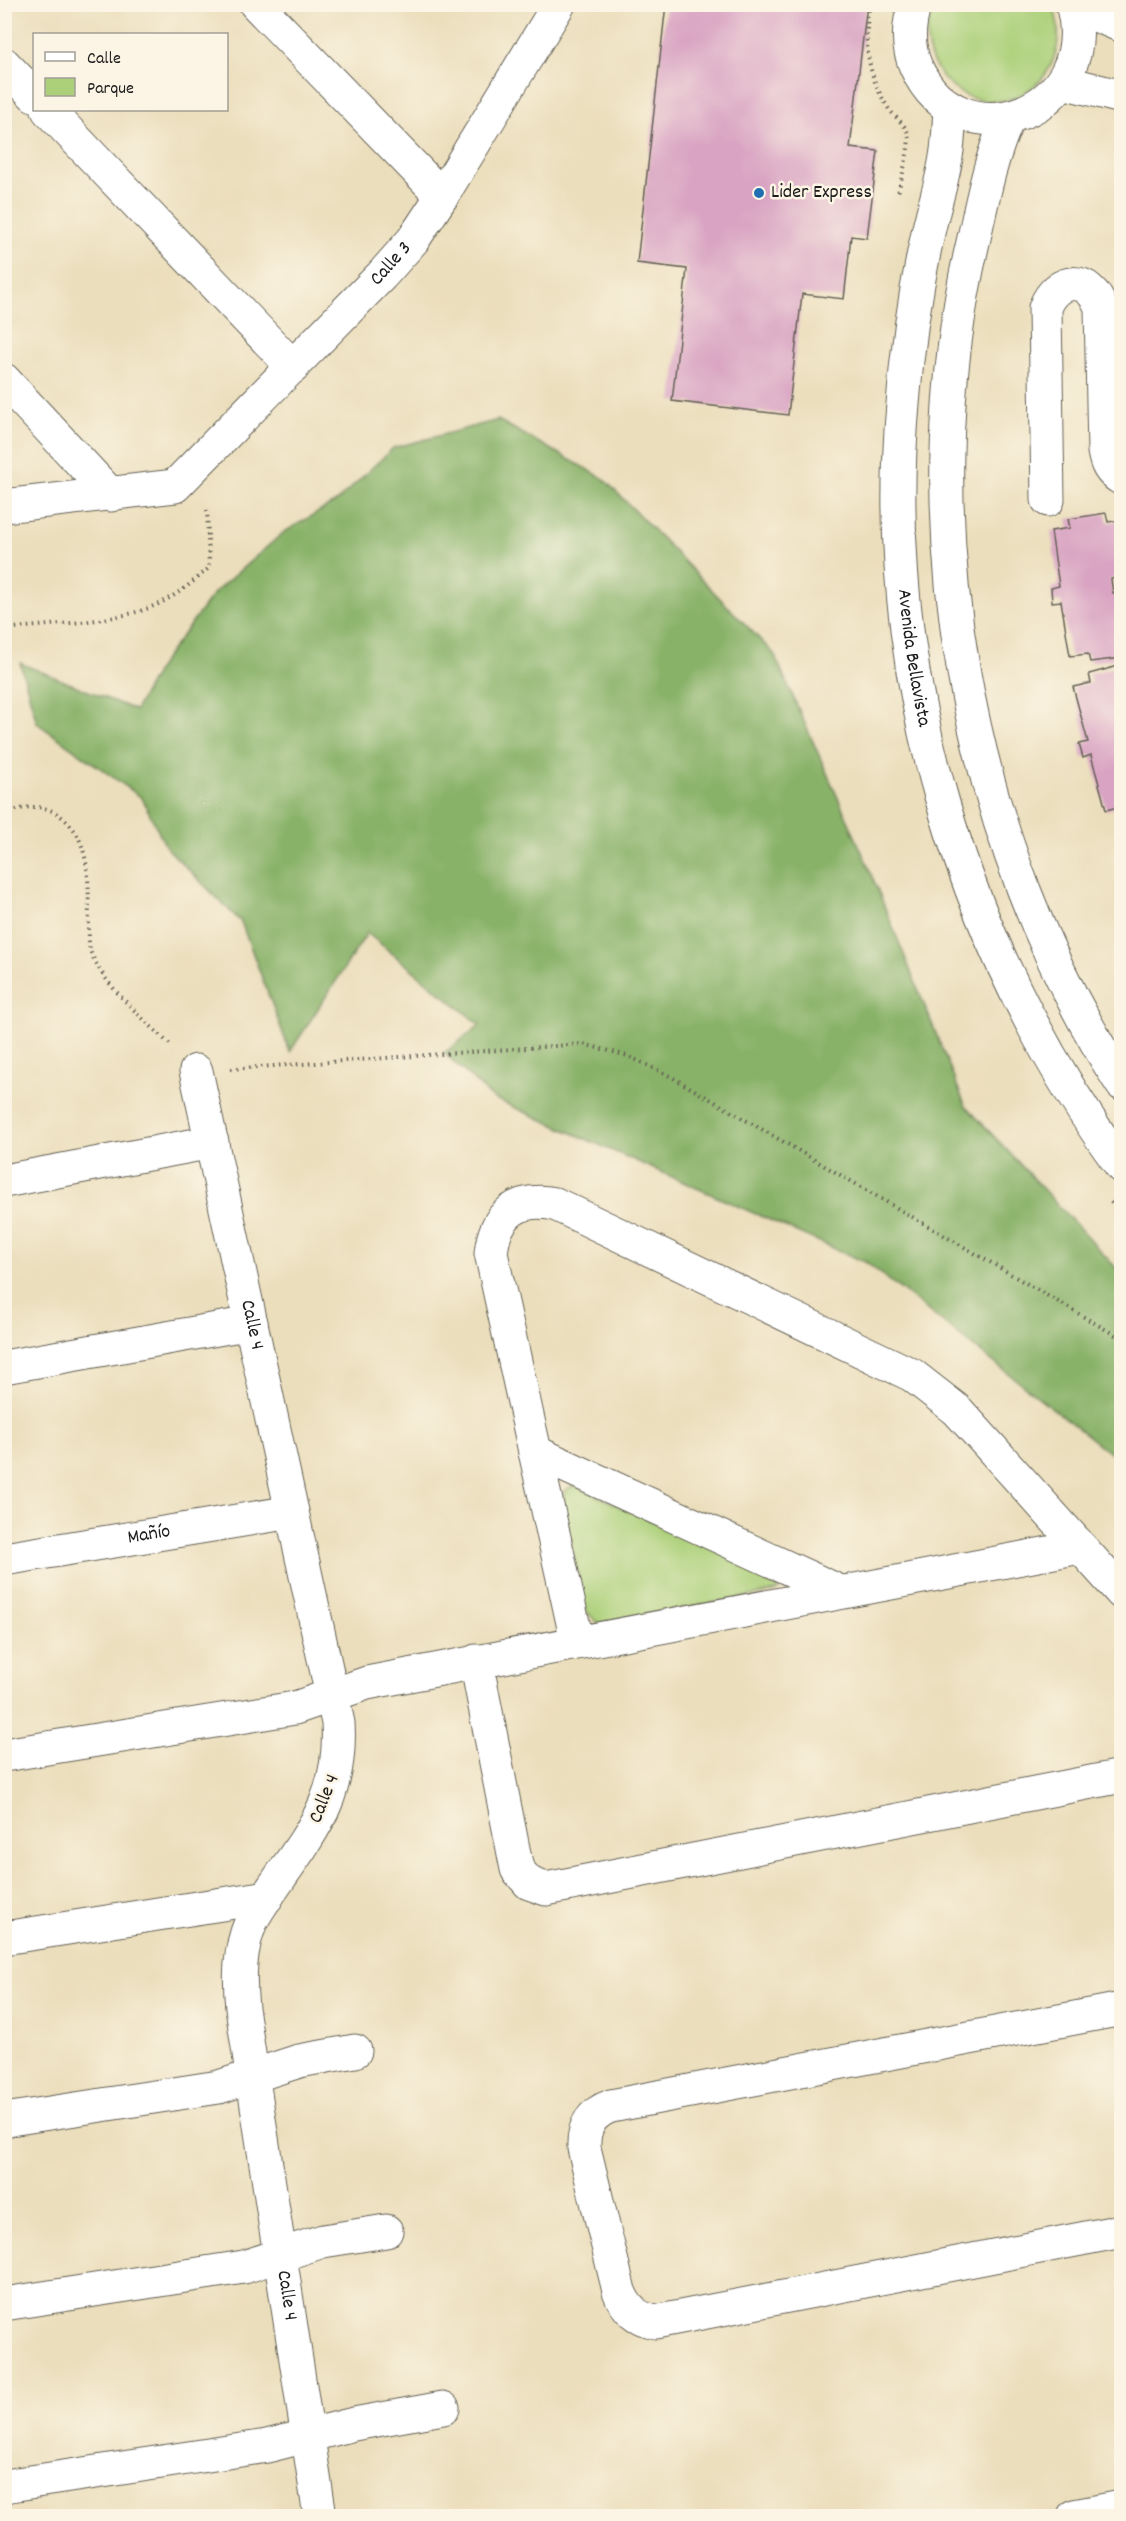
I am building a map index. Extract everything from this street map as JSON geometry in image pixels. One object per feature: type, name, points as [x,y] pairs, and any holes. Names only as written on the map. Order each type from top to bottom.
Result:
[{"type":"street","points":[[256,4],[442,196]]},
{"type":"street","name":"Calle 3","points":[[111,495],[176,486],[398,258],[413,240],[442,196],[559,4]]},
{"type":"street","points":[[915,4],[909,36],[912,57],[921,77],[933,93],[950,106],[969,115],[989,118],[1009,117],[1039,105],[1062,82],[1076,53],[1076,21],[1072,5]]},
{"type":"street","points":[[1072,5],[1122,26]]},
{"type":"street","points":[[4,64],[33,94]]},
{"type":"street","points":[[1062,82],[1122,98]]},
{"type":"street","name":"Avenida Bellavista","points":[[950,106],[946,159],[918,282],[902,406],[900,523],[904,598],[913,672],[927,743],[946,817],[969,887],[993,946],[1030,1022],[1064,1081],[1122,1167]]},
{"type":"street","points":[[49,111],[293,367]]},
{"type":"street","points":[[1009,117],[991,164],[966,270],[955,340],[949,412],[947,492],[959,629],[976,730],[992,797],[1012,862],[1066,989],[1122,1084]]},
{"type":"street","points":[[1048,500],[1045,308],[1049,297],[1057,288],[1068,284],[1080,284],[1090,289],[1098,297],[1101,308],[1104,451],[1106,463],[1113,474],[1122,479]]},
{"type":"street","points":[[4,380],[111,495]]},
{"type":"street","points":[[4,507],[111,495]]},
{"type":"street","name":"Calle 4","points":[[196,1071],[338,1722],[340,1747],[330,1797],[318,1821],[251,1923],[240,1968],[242,2008],[320,2517]]},
{"type":"street","points":[[4,1181],[212,1142]]},
{"type":"street","points":[[577,1641],[491,1253],[496,1230],[510,1211],[523,1204],[539,1201],[555,1204],[912,1375],[957,1410],[1122,1593]]},
{"type":"street","points":[[4,1367],[251,1323]]},
{"type":"street","points":[[535,1452],[838,1591]]},
{"type":"street","name":"Mañío","points":[[4,1559],[292,1512]]},
{"type":"street","points":[[4,1755],[295,1708],[367,1683],[838,1591],[1080,1547]]},
{"type":"street","points":[[476,1661],[517,1869],[529,1883],[546,1889],[1122,1776]]},
{"type":"street","points":[[4,1938],[267,1897]]},
{"type":"street","points":[[1122,2009],[611,2106],[594,2115],[584,2135],[584,2148],[619,2291],[629,2309],[637,2316],[655,2322],[1122,2231]]},
{"type":"street","points":[[4,2120],[219,2087],[299,2061],[355,2051]]},
{"type":"street","points":[[4,2304],[244,2267],[323,2241],[386,2231]]},
{"type":"street","points":[[4,2486],[267,2446],[354,2424],[443,2408]]},
{"type":"street","points":[[1074,2517],[1122,2507]]},
{"type":"path","points":[[870,4],[866,42],[868,63],[886,106],[907,131],[909,142],[900,184]]},
{"type":"path","points":[[4,629],[120,616],[155,606],[186,589],[209,568],[206,455]]},
{"type":"path","points":[[4,814],[29,805],[51,809],[72,827],[82,841],[88,881],[90,949],[99,971],[196,1071],[583,1044],[628,1056],[672,1077],[1122,1339]]},
{"type":"green space","points":[[934,5],[1053,5],[1058,36],[1052,62],[1038,82],[1019,95],[996,101],[972,98],[951,85],[930,55],[927,33]]},
{"type":"green space","points":[[498,420],[603,478],[774,654],[866,861],[965,1105],[1121,1273],[1121,1462],[867,1263],[493,1098],[444,1053],[480,1025],[367,933],[290,1052],[241,922],[166,847],[142,798],[37,723],[20,663],[135,710],[161,664],[214,593],[284,532],[336,502],[393,448]]},
{"type":"green space","points":[[574,1485],[776,1578],[779,1584],[778,1591],[599,1624],[585,1610],[562,1501],[565,1491]]},
{"type":"building","name":"Lider Express","points":[[666,4],[867,4],[850,148],[878,151],[867,238],[851,236],[844,299],[802,294],[788,415],[672,401],[687,269],[637,263]]},
{"type":"building","points":[[1106,513],[1108,522],[1122,520],[1122,577],[1111,579],[1113,593],[1122,592],[1122,658],[1090,662],[1088,654],[1070,656],[1061,601],[1052,602],[1051,588],[1059,586],[1051,531],[1070,528],[1068,519]]},
{"type":"building","points":[[1122,665],[1122,806],[1106,810],[1091,755],[1083,758],[1079,744],[1088,742],[1073,687],[1091,683],[1089,674]]},
{"type":"place","name":"Lider Express","points":[[759,193]]}]
